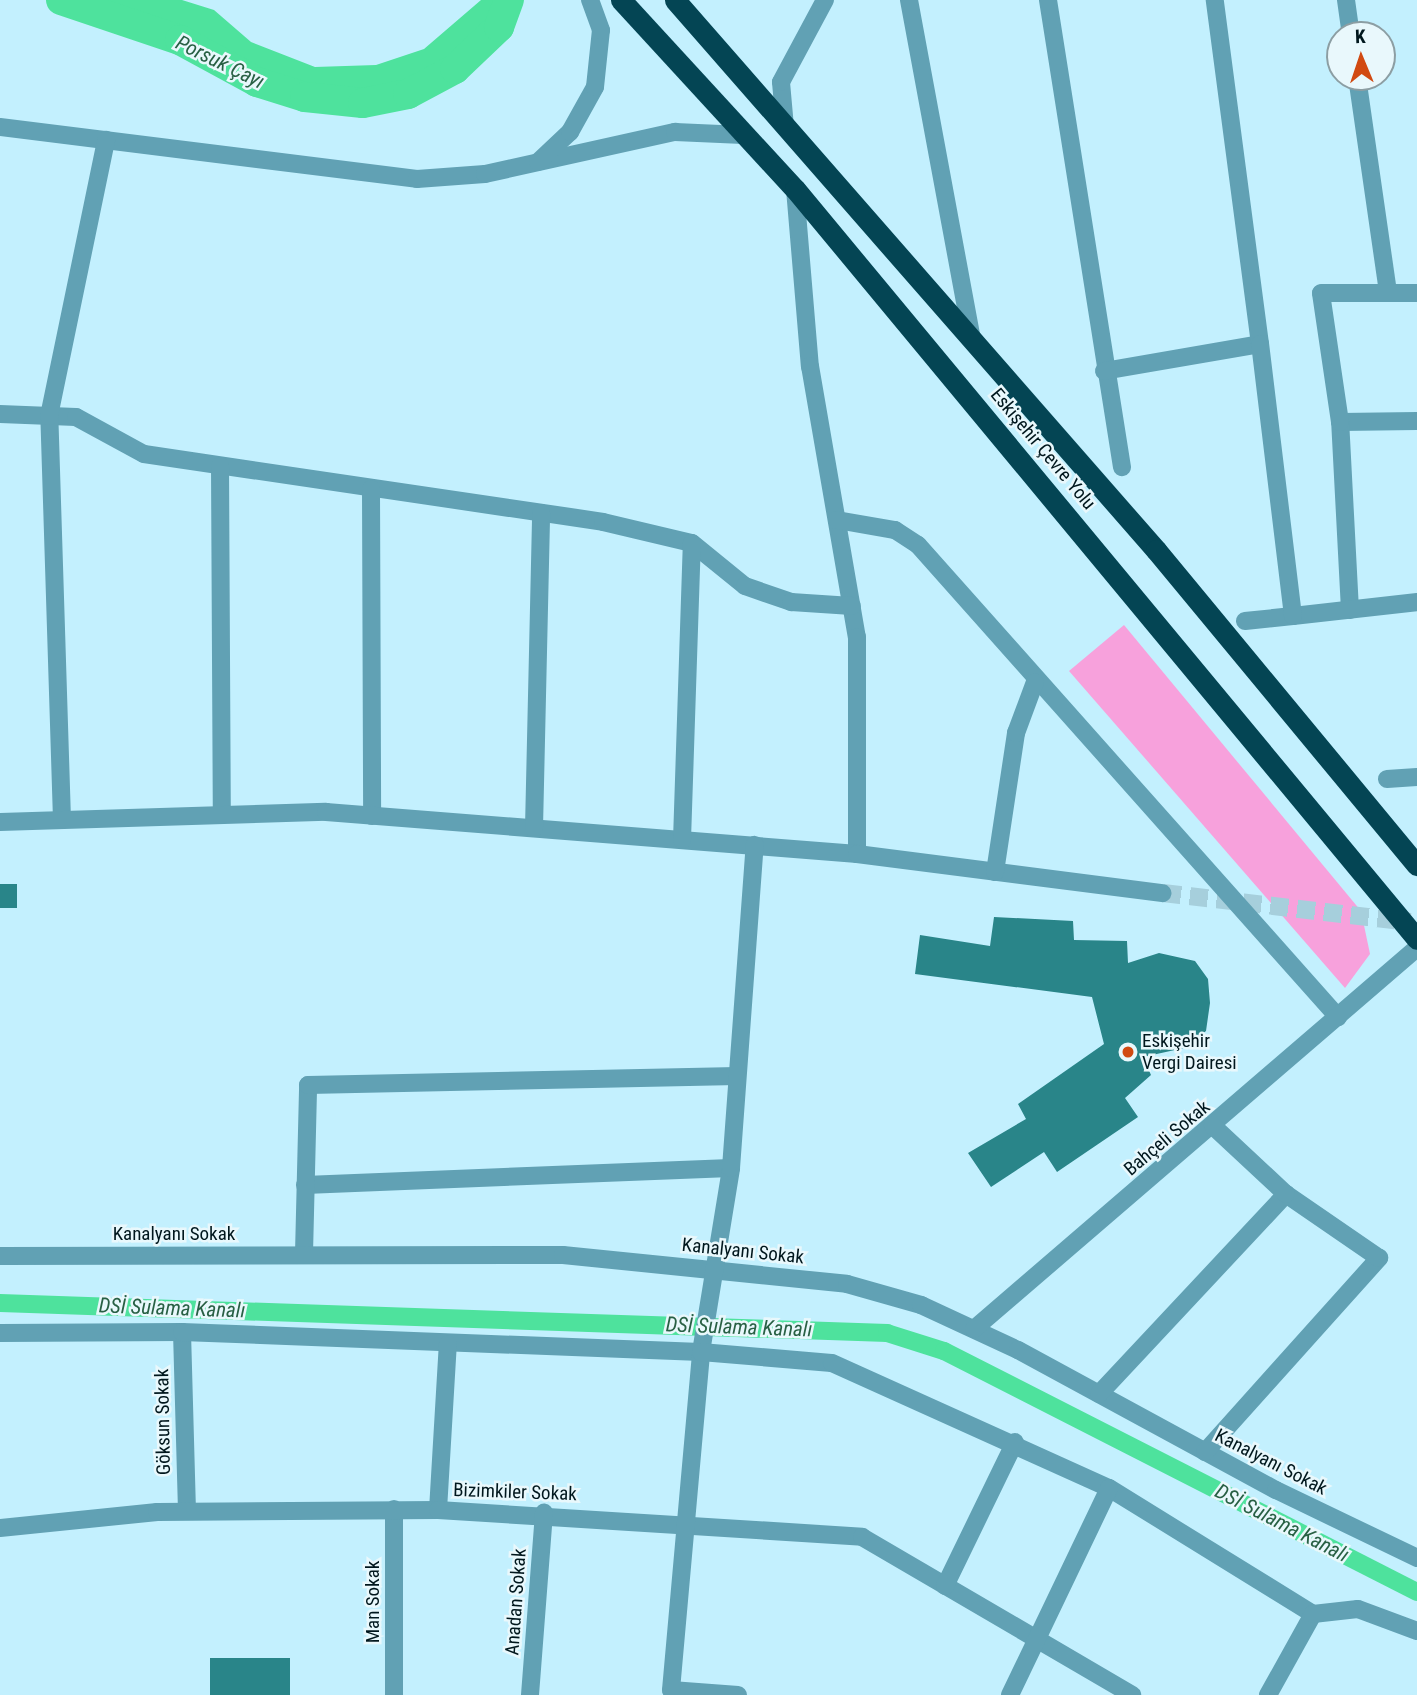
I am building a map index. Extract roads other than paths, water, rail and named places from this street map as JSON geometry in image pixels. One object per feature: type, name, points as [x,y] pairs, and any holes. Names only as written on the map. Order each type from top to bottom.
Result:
[{"type":"highway","name":"Eskişehir Çevre Yolu","points":[[621,0],[795,189],[1417,939]]},
{"type":"highway","name":"Eskişehir Çevre Yolu","points":[[675,0],[1156,550],[1417,865]]},
{"type":"street","points":[[534,165],[570,132],[595,87],[601,30],[590,0]]},
{"type":"street","points":[[785,127],[781,82],[825,0]]},
{"type":"street","points":[[909,0],[972,340]]},
{"type":"street","points":[[1048,0],[1104,371],[1122,467]]},
{"type":"street","points":[[1215,0],[1293,616]]},
{"type":"street","points":[[1346,0],[1349,21]]},
{"type":"street","points":[[1359,91],[1388,292]]},
{"type":"street","points":[[0,127],[417,179],[534,165],[675,132],[743,135]]},
{"type":"street","points":[[62,820],[49,416],[106,140]]},
{"type":"street","points":[[795,189],[810,366],[857,637],[857,854]]},
{"type":"street","points":[[1350,610],[1340,422],[1321,293],[1417,293]]},
{"type":"street","points":[[1104,371],[1260,344]]},
{"type":"street","points":[[0,414],[76,417],[144,454],[541,513],[692,543],[745,586],[791,602],[852,606]]},
{"type":"street","points":[[1340,422],[1417,421]]},
{"type":"street","points":[[220,466],[222,815]]},
{"type":"street","points":[[372,489],[372,816]]},
{"type":"street","points":[[534,828],[541,513]]},
{"type":"street","points":[[837,520],[895,530],[918,545],[1035,682],[1338,1017]]},
{"type":"street","points":[[682,840],[692,543]]},
{"type":"street","points":[[1245,621],[1417,602]]},
{"type":"street","points":[[995,872],[1016,733],[1035,682]]},
{"type":"street","points":[[1387,779],[1417,777]]},
{"type":"street","points":[[0,822],[222,815],[372,816],[857,854],[1163,893]]},
{"type":"street","points":[[738,1695],[671,1692],[682,1522],[702,1344],[711,1275],[731,1168],[755,845]]},
{"type":"street","name":"Bahçeli Sokak","points":[[974,1329],[1417,948]]},
{"type":"street","points":[[304,1254],[308,1085],[737,1076]]},
{"type":"street","points":[[1205,1452],[1379,1258],[1286,1194],[1213,1126]]},
{"type":"street","points":[[305,1185],[731,1168]]},
{"type":"street","points":[[1099,1394],[1286,1194]]},
{"type":"street","name":"Kanalyanı Sokak","points":[[0,1256],[563,1255],[711,1275],[847,1284],[921,1305],[974,1329],[1205,1452],[1417,1558]]},
{"type":"street","points":[[0,1333],[182,1332],[449,1344],[702,1344],[832,1363],[1015,1442],[1109,1488],[1313,1614],[1358,1609],[1417,1631]]},
{"type":"street","name":"Göksun Sokak","points":[[182,1332],[187,1511]]},
{"type":"street","points":[[438,1510],[449,1344]]},
{"type":"street","points":[[945,1586],[1015,1442]]},
{"type":"street","points":[[1010,1695],[1109,1488]]},
{"type":"street","name":"Man Sokak","points":[[394,1510],[394,1695]]},
{"type":"street","name":"Bizimkiler Sokak","points":[[0,1528],[187,1511],[438,1510],[544,1513],[862,1537],[1132,1695]]},
{"type":"street","name":"Anadan Sokak","points":[[530,1695],[544,1513]]},
{"type":"street","points":[[1268,1695],[1313,1614]]},
{"type":"water","points":[[54,0],[182,0],[214,10],[251,42],[315,67],[376,65],[424,49],[481,0],[519,0],[478,46],[411,85],[370,101],[239,78],[178,27],[115,20]]},
{"type":"waterway","name":"Porsuk Çayı","points":[[61,0],[180,40],[257,82],[305,97],[363,103],[408,94],[455,69],[499,27],[509,0]]},
{"type":"waterway","name":"DSİ Sulama Kanalı","points":[[0,1303],[887,1333],[944,1351],[1417,1592]]},
{"type":"tunnel","points":[[1163,893],[1410,922]]},
{"type":"place","name":"Eskişehir Vergi Dairesi","points":[[1128,1052]]}]
